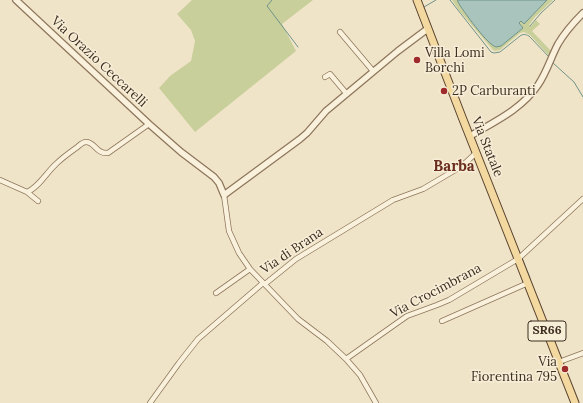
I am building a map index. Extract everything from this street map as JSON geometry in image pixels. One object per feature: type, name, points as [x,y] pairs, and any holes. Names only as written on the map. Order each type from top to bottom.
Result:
[{"type":"main road","name":"Via Statale","points":[[417,0],[518,259]]},
{"type":"main road","name":"SR66","points":[[518,259],[575,403]]},
{"type":"street","name":"Via Orazio Ceccarelli","points":[[16,0],[149,124]]},
{"type":"street","points":[[470,136],[504,116],[523,102],[537,87],[545,74],[558,44],[569,28],[583,13]]},
{"type":"street","points":[[224,195],[300,139],[326,111],[346,93],[428,29]]},
{"type":"street","points":[[340,32],[373,71]]},
{"type":"street","points":[[325,77],[330,74],[346,93]]},
{"type":"street","points":[[27,192],[34,189],[56,164],[82,144],[86,142],[90,143],[100,152],[108,153],[149,124]]},
{"type":"street","name":"Via di Brana","points":[[149,124],[219,182],[224,195],[229,231],[239,253],[250,269],[264,284],[296,259],[393,200],[430,185],[462,166],[476,153]]},
{"type":"street","points":[[0,180],[27,192],[38,201]]},
{"type":"street","name":"Via Crocimbrana","points":[[346,359],[407,316],[449,300],[518,259],[583,199]]},
{"type":"street","points":[[216,293],[250,269]]},
{"type":"street","points":[[442,321],[528,283]]},
{"type":"street","points":[[150,403],[198,340],[264,284],[298,319],[346,359],[360,375],[376,403]]},
{"type":"street","points":[[559,362],[583,354]]},
{"type":"green space","points":[[192,0],[313,0],[282,24],[296,51],[195,132],[159,88],[170,76],[191,61],[195,41],[191,30],[177,14]]},
{"type":"green space","points":[[452,0],[458,0],[461,7],[491,44],[523,28],[519,23],[521,20],[524,24],[547,0],[553,0],[535,17],[529,25],[531,26],[536,20],[540,24],[532,31],[553,53],[550,57],[530,35],[524,32],[520,33],[500,50],[493,50]]},
{"type":"water","points":[[458,0],[547,0],[524,24],[521,21],[519,23],[523,28],[501,46],[496,47],[492,45],[478,30],[461,7]]},
{"type":"waterway","points":[[272,0],[267,6],[298,47]]},
{"type":"waterway","points":[[424,7],[436,0]]},
{"type":"waterway","points":[[450,0],[491,52],[500,52],[524,34],[529,36],[549,57]]},
{"type":"waterway","points":[[530,26],[555,0]]},
{"type":"waterway","points":[[553,63],[574,82],[583,97]]},
{"type":"waterway","points":[[522,258],[530,278]]},
{"type":"waterway","points":[[534,291],[539,301]]},
{"type":"waterway","points":[[540,304],[545,318]]},
{"type":"place","name":"Villa Lomi Borchi","points":[[417,60]]},
{"type":"place","name":"2P Carburanti","points":[[444,91]]},
{"type":"place","name":"Via Fiorentina 795","points":[[565,369]]},
{"type":"district","name":"Barba","points":[[454,167]]}]
